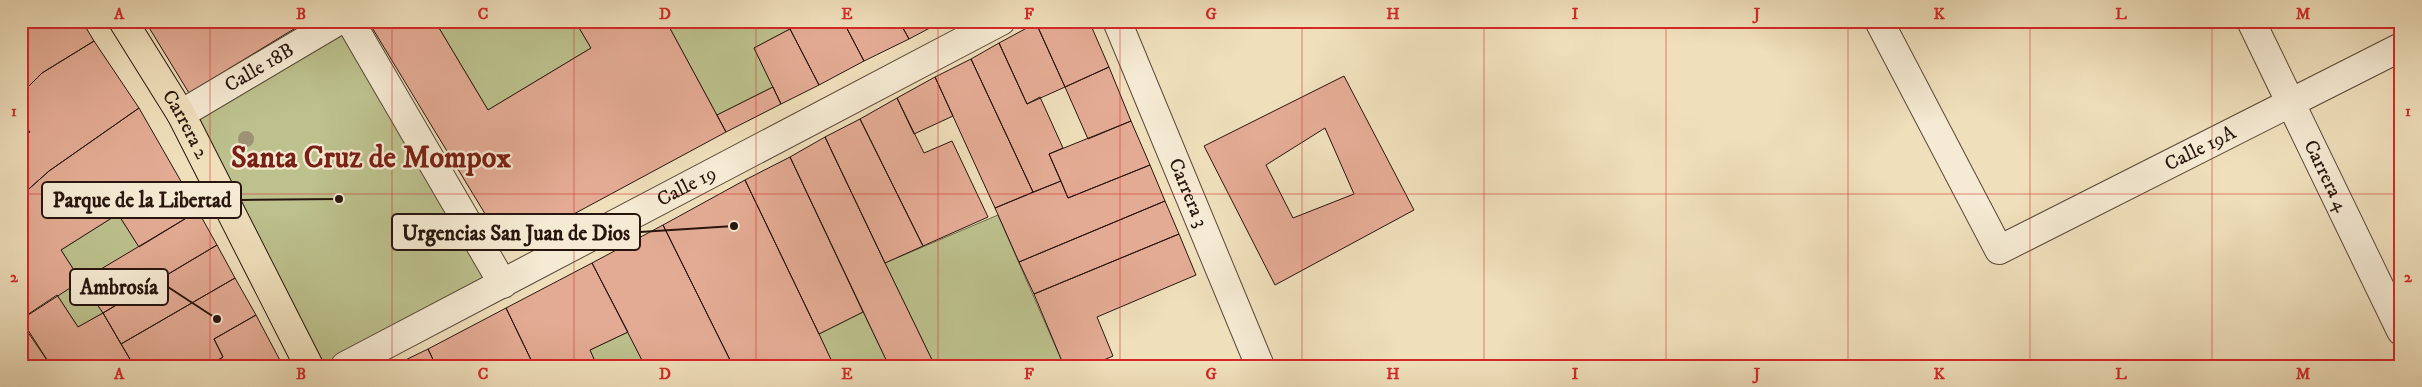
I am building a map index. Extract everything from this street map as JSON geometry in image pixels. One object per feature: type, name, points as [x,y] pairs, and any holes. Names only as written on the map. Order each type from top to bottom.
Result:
[{"type":"main road","name":"Carrera 2","points":[[123,21],[181,114],[309,366]]},
{"type":"street","name":"Calle 18B","points":[[181,114],[338,21]]},
{"type":"street","points":[[350,21],[503,284]]},
{"type":"street","name":"Calle 19","points":[[345,366],[1001,21]]},
{"type":"street","name":"Carrera 3","points":[[1117,21],[1260,366]]},
{"type":"street","name":"Calle 19A","points":[[1879,21],[1999,250],[2401,47]]},
{"type":"street","name":"Carrera 4","points":[[2251,21],[2401,331]]},
{"type":"green space","points":[[338,21],[503,284],[345,366],[309,366],[181,114]]},
{"type":"green space","points":[[438,21],[575,21],[591,48],[488,110],[436,23]]},
{"type":"green space","points":[[666,21],[786,21],[790,29],[754,48],[773,87],[717,115]]},
{"type":"green space","points":[[118,214],[139,247],[81,281],[61,250]]},
{"type":"green space","points":[[998,215],[1064,366],[935,366],[885,263]]},
{"type":"green space","points":[[81,281],[103,313],[78,327],[57,295]]},
{"type":"green space","points":[[863,312],[889,366],[834,366],[819,334]]},
{"type":"green space","points":[[628,332],[645,366],[597,366],[590,350]]},
{"type":"building","points":[[21,21],[82,21],[94,41],[42,73],[21,94]]},
{"type":"building","points":[[145,21],[307,21],[189,93]]},
{"type":"building","points":[[368,21],[438,21],[436,23],[488,110],[591,48],[575,21],[666,21],[726,132],[507,250]]},
{"type":"building","points":[[786,21],[808,21],[790,29]]},
{"type":"building","points":[[808,21],[843,21],[864,61],[819,85],[790,29]]},
{"type":"building","points":[[843,21],[899,21],[909,39],[864,61]]},
{"type":"building","points":[[899,21],[943,21],[909,39]]},
{"type":"building","points":[[1040,21],[1089,21],[1109,67],[1065,87],[1036,23]]},
{"type":"building","points":[[1036,23],[1065,87],[1027,104],[999,43]]},
{"type":"building","points":[[790,29],[819,85],[781,104],[754,48]]},
{"type":"building","points":[[94,41],[139,108],[49,171],[21,196],[21,141],[30,132],[21,121],[21,94],[42,73]]},
{"type":"building","points":[[999,43],[1027,104],[1040,97],[1063,148],[1049,154],[1061,181],[1033,192],[971,59]]},
{"type":"building","points":[[971,59],[1033,192],[995,208],[935,77]]},
{"type":"building","points":[[1109,67],[1131,121],[1088,139],[1065,87]]},
{"type":"building","points":[[1344,76],[1414,210],[1275,285],[1204,146]],"holes":[[[1325,128],[1354,194],[1293,218],[1266,165]]]},
{"type":"building","points":[[935,77],[953,116],[914,134],[897,98]]},
{"type":"building","points":[[773,87],[781,104],[726,132],[717,115]]},
{"type":"building","points":[[897,98],[924,153],[952,141],[988,217],[923,246],[860,119]]},
{"type":"building","points":[[139,108],[198,211],[139,247],[118,214],[61,250],[81,281],[25,317],[21,312],[21,196],[49,171]]},
{"type":"building","points":[[860,119],[923,246],[885,263],[825,137]]},
{"type":"building","points":[[1131,121],[1150,165],[1068,198],[1049,154]]},
{"type":"building","points":[[825,137],[935,366],[889,366],[790,157]]},
{"type":"building","points":[[790,157],[863,312],[819,334],[745,180]]},
{"type":"building","points":[[1150,165],[1165,201],[1019,262],[995,208],[1061,181],[1068,198]]},
{"type":"building","points":[[745,180],[834,366],[733,366],[663,225]]},
{"type":"building","points":[[1165,201],[1179,234],[1034,294],[1019,262]]},
{"type":"building","points":[[198,211],[217,245],[103,313],[81,281]]},
{"type":"building","points":[[663,225],[733,366],[645,366],[592,263]]},
{"type":"building","points":[[1179,234],[1196,275],[1097,317],[1113,356],[1090,366],[1064,366],[1034,294]]},
{"type":"building","points":[[217,245],[235,278],[121,344],[103,313]]},
{"type":"building","points":[[592,263],[628,332],[590,350],[597,366],[534,366],[506,308]]},
{"type":"building","points":[[235,278],[256,315],[214,339],[223,357],[208,366],[134,366],[121,344]]},
{"type":"building","points":[[57,295],[78,327],[103,313],[134,366],[51,366],[21,319]]},
{"type":"building","points":[[506,308],[534,366],[436,366],[428,349]]},
{"type":"building","points":[[256,315],[283,366],[208,366],[223,357],[214,339]]},
{"type":"building","points":[[21,322],[51,366],[21,366]]},
{"type":"building","points":[[428,349],[436,366],[393,366]]},
{"type":"place","name":"Parque de la Libertad","points":[[339,199]]},
{"type":"place","name":"Urgencias San Juan de Dios","points":[[734,226]]},
{"type":"place","name":"Ambrosía","points":[[217,319]]},
{"type":"district","name":"Santa Cruz de Mompox","points":[[371,158]]}]
